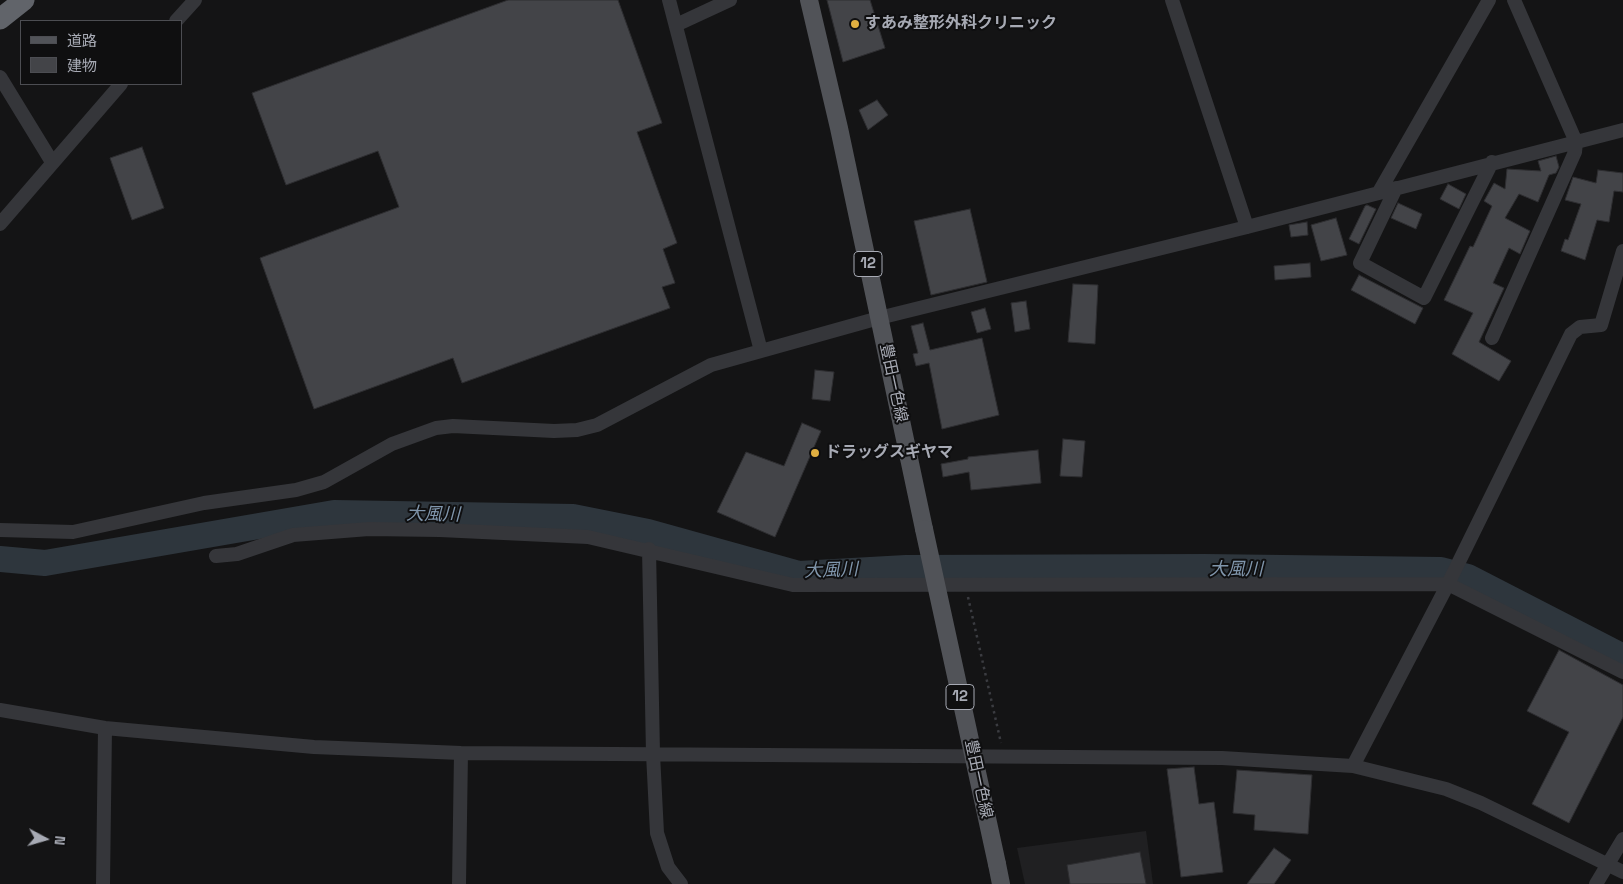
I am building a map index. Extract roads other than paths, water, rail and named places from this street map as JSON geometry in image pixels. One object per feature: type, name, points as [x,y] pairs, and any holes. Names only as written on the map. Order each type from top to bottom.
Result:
[{"type":"highway","points":[[0,18],[24,0]]},
{"type":"main road","name":"豊田一色線","points":[[809,0],[840,128],[924,530],[1001,884]]},
{"type":"street","points":[[177,20],[195,0]]},
{"type":"street","points":[[669,0],[761,351]]},
{"type":"street","points":[[676,25],[730,0]]},
{"type":"street","points":[[1172,0],[1248,227]]},
{"type":"street","points":[[1378,192],[1489,0]]},
{"type":"street","points":[[1492,338],[1575,152],[1576,142],[1514,0]]},
{"type":"street","points":[[0,78],[52,162]]},
{"type":"street","points":[[0,224],[120,85]]},
{"type":"street","points":[[0,530],[73,532],[204,503],[296,490],[324,482],[392,444],[436,428],[453,426],[554,431],[577,430],[597,425],[711,365],[879,318],[1248,227],[1492,162],[1623,130]]},
{"type":"street","points":[[1396,188],[1360,263],[1424,298],[1492,162]]},
{"type":"street","points":[[1353,766],[1448,584],[1571,334],[1580,327],[1602,325],[1623,250]]},
{"type":"street","points":[[216,556],[237,554],[293,535],[369,530],[588,537],[649,549],[794,585],[1448,584],[1623,672]]},
{"type":"street","points":[[649,549],[653,754],[657,833],[668,867],[681,884]]},
{"type":"street","points":[[0,710],[104,728],[314,747],[461,753],[1003,755],[1222,758],[1353,766],[1446,789],[1623,872]]},
{"type":"street","points":[[103,884],[104,728]]},
{"type":"street","points":[[459,884],[461,753]]},
{"type":"street","points":[[1596,884],[1610,865],[1623,839]]},
{"type":"waterway","name":"大風川","points":[[0,559],[45,563],[334,513],[573,517],[648,532],[799,574],[906,568],[1205,567],[1441,570],[1468,577],[1623,657]]},
{"type":"place","name":"すあみ整形外科クリニック","points":[[855,24]]},
{"type":"place","name":"ドラッグスギヤマ","points":[[815,453]]}]
